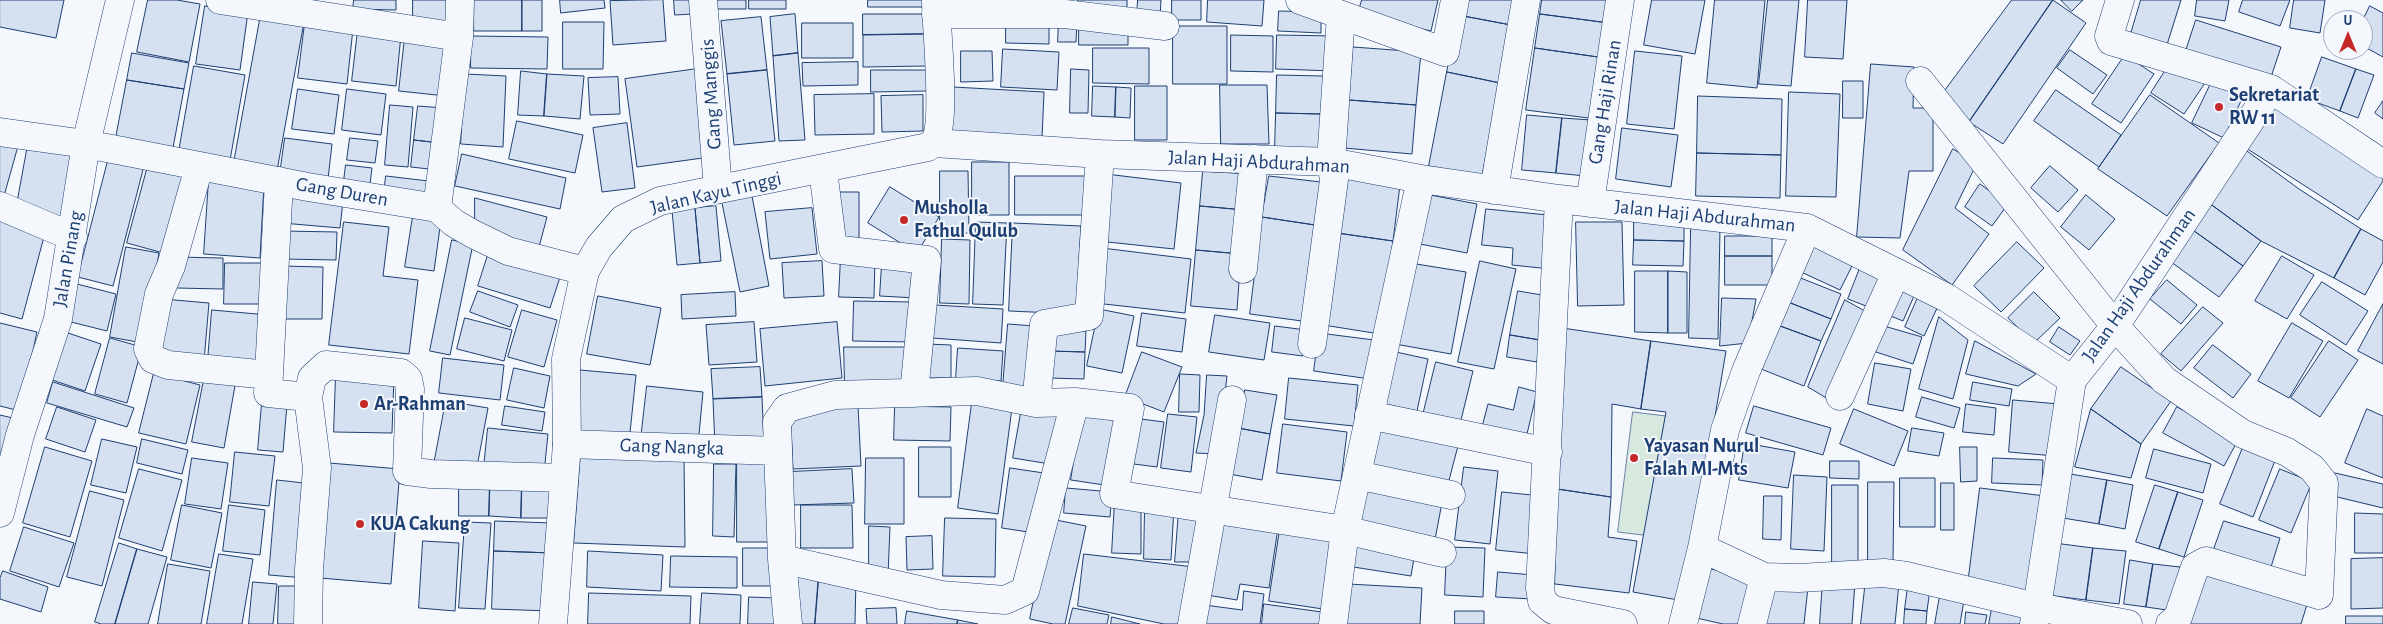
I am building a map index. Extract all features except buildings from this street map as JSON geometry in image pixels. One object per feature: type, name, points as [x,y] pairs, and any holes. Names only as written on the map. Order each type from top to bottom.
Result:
[{"type":"street","name":"Jalan Pinang","points":[[0,513],[20,435],[58,319],[73,237],[86,144],[120,0]]},
{"type":"street","points":[[220,0],[458,38]]},
{"type":"street","points":[[460,0],[458,38],[437,208],[454,223],[508,251],[585,271]]},
{"type":"street","name":"Gang Manggis","points":[[703,0],[718,188]]},
{"type":"street","points":[[1300,0],[1445,52],[1456,0]]},
{"type":"street","points":[[1494,190],[1526,0]]},
{"type":"street","name":"Gang Haji Rinan","points":[[1590,203],[1620,0]]},
{"type":"street","points":[[2120,0],[2109,36],[2111,40],[2271,89],[2383,164]]},
{"type":"street","points":[[934,143],[937,136],[940,108],[936,7],[1065,14],[1165,26]]},
{"type":"street","points":[[1312,344],[1334,180],[1331,162],[1341,15]]},
{"type":"street","points":[[1920,82],[2115,326],[2164,380],[2243,434],[2287,452],[2312,468],[2324,483],[2319,595],[2206,561],[2195,567],[2178,617],[2170,624]]},
{"type":"street","name":"Jalan Haji Abdurahman","points":[[934,143],[1100,154],[1331,162],[1421,179],[1494,190],[1807,228],[1947,298],[2072,380],[2115,326],[2271,89]]},
{"type":"street","name":"Gang Duren","points":[[0,132],[86,144],[308,187],[437,208]]},
{"type":"street","name":"Jalan Kayu Tinggi","points":[[553,624],[567,444],[566,359],[585,271],[599,247],[623,218],[660,201],[718,188],[823,170],[928,147],[934,143]]},
{"type":"street","points":[[1036,403],[1044,324],[1088,316],[1100,154]]},
{"type":"street","points":[[1243,269],[1254,159]]},
{"type":"street","points":[[199,167],[172,266],[159,294],[148,349],[153,359],[168,365],[268,375]]},
{"type":"street","points":[[823,170],[833,249],[927,260],[914,393]]},
{"type":"street","points":[[1333,624],[1345,530],[1421,179]]},
{"type":"street","points":[[279,181],[268,394],[308,397]]},
{"type":"street","points":[[1559,199],[1540,588],[1542,602],[1552,610],[1623,624]]},
{"type":"street","points":[[0,206],[73,237]]},
{"type":"street","points":[[1683,624],[1702,548],[1725,430],[1746,372],[1807,228]]},
{"type":"street","points":[[1840,396],[1896,273]]},
{"type":"street","points":[[308,624],[309,569],[317,468],[308,397],[312,378],[326,365],[401,373],[408,379],[410,389],[406,471],[431,474],[564,478]]},
{"type":"street","points":[[2035,616],[2072,380]]},
{"type":"street","points":[[788,624],[782,559],[777,422],[787,408],[835,395],[977,391],[1036,403],[1075,402],[1130,408],[1114,494],[1345,530],[1442,553]]},
{"type":"street","points":[[1192,624],[1232,400]]},
{"type":"street","points":[[782,559],[941,595],[1005,600],[1025,591],[1075,402]]},
{"type":"street","points":[[1369,416],[1548,452]]},
{"type":"street","name":"Gang Nangka","points":[[567,444],[778,451]]},
{"type":"street","points":[[1357,475],[1451,495]]},
{"type":"street","points":[[1702,548],[1764,577],[1799,578],[1884,573],[1900,575],[2035,616],[2128,624]]},
{"type":"street","points":[[1752,624],[1764,577]]},
{"type":"shaded area","points":[[1633,412],[1666,416],[1651,536],[1618,532]]},
{"type":"place","name":"Sekretariat RW 11","points":[[2219,107]]},
{"type":"place","name":"Musholla Fathul Qulub","points":[[904,220]]},
{"type":"place","name":"Ar-Rahman","points":[[364,404]]},
{"type":"place","name":"Yayasan Nurul Falah MI-Mts","points":[[1634,458]]},
{"type":"place","name":"KUA Cakung","points":[[360,524]]}]
